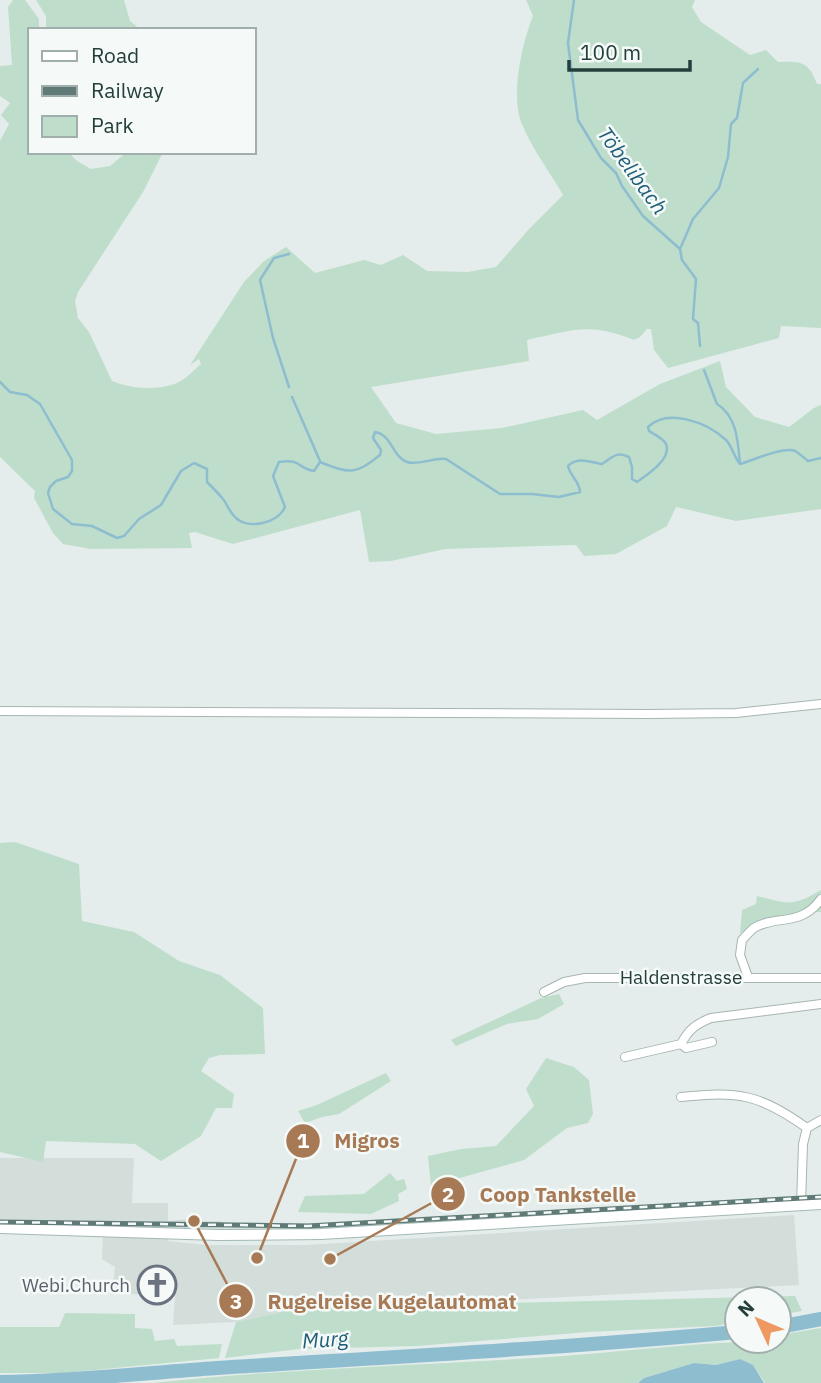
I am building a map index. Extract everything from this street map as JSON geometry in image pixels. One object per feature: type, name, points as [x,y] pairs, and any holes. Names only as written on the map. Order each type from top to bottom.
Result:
[{"type":"main road","points":[[0,1228],[218,1235],[321,1234],[821,1204]]},
{"type":"street","points":[[0,711],[736,713],[821,705]]},
{"type":"street","points":[[748,977],[740,955],[742,940],[755,927],[813,911],[821,899]]},
{"type":"street","name":"Haldenstrasse","points":[[544,992],[565,982],[585,978],[821,978]]},
{"type":"street","points":[[625,1057],[681,1044],[688,1031],[711,1017],[821,1004]]},
{"type":"street","points":[[681,1044],[686,1048],[712,1042]]},
{"type":"street","points":[[681,1097],[735,1094],[782,1111],[807,1128]]},
{"type":"street","points":[[801,1205],[803,1144],[807,1128],[821,1120]]},
{"type":"shaded area","points":[[0,1158],[134,1158],[132,1203],[168,1203],[168,1221],[190,1219],[221,1221],[222,1224],[334,1223],[821,1195],[821,1200],[308,1229],[168,1228],[168,1241],[205,1245],[306,1245],[794,1215],[799,1285],[723,1285],[723,1289],[301,1308],[236,1322],[173,1325],[175,1296],[112,1293],[115,1267],[102,1259],[103,1227],[0,1224]]},
{"type":"green space","points":[[13,0],[25,0],[39,19],[39,28],[28,28],[28,154],[70,154],[91,169],[110,166],[125,154],[162,154],[143,192],[78,292],[75,301],[78,318],[89,332],[112,381],[137,387],[171,385],[185,378],[201,364],[199,359],[190,365],[244,282],[264,261],[286,247],[315,273],[364,260],[381,265],[403,255],[427,271],[468,272],[496,267],[563,195],[531,142],[519,113],[519,70],[533,16],[526,0],[695,0],[692,7],[701,22],[750,55],[766,50],[778,62],[803,64],[811,71],[817,84],[821,84],[821,328],[781,326],[779,338],[668,368],[654,350],[651,329],[647,329],[634,340],[592,329],[569,331],[527,340],[529,361],[371,387],[396,423],[436,434],[502,428],[583,410],[597,420],[660,384],[720,361],[726,387],[755,417],[789,427],[821,405],[821,509],[736,521],[676,507],[667,526],[616,554],[584,556],[576,545],[445,549],[391,561],[369,562],[360,510],[233,544],[195,532],[189,533],[192,548],[91,549],[63,544],[53,533],[34,498],[35,491],[0,457],[0,141],[9,124],[1,115],[10,103],[0,96],[0,66],[12,65],[8,7]]},
{"type":"green space","points":[[36,0],[124,0],[130,21],[139,28],[46,28],[46,16]]},
{"type":"green space","points":[[15,842],[79,864],[82,921],[134,932],[179,961],[220,975],[263,1008],[265,1054],[220,1055],[209,1058],[201,1071],[234,1094],[232,1108],[216,1108],[201,1136],[161,1161],[135,1144],[46,1141],[43,1162],[0,1152],[0,843]]},
{"type":"green space","points":[[821,890],[821,912],[801,913],[754,925],[740,934],[742,910],[756,904],[757,896],[790,902]]},
{"type":"green space","points":[[559,994],[564,1004],[538,1019],[507,1024],[456,1046],[451,1040],[541,998]]},
{"type":"green space","points":[[546,1058],[574,1067],[589,1080],[593,1114],[588,1123],[567,1128],[524,1160],[431,1186],[428,1156],[461,1149],[496,1146],[534,1106],[526,1089]]},
{"type":"green space","points":[[386,1073],[391,1081],[339,1114],[305,1123],[298,1111],[317,1105]]},
{"type":"green space","points":[[390,1173],[397,1181],[404,1179],[407,1189],[398,1194],[399,1201],[371,1214],[298,1212],[305,1196],[364,1194]]},
{"type":"green space","points":[[795,1296],[802,1311],[793,1313]]},
{"type":"green space","points":[[723,1298],[723,1325],[417,1346],[299,1349],[225,1358],[236,1322],[301,1308]]},
{"type":"green space","points":[[65,1313],[135,1314],[135,1328],[152,1329],[155,1341],[174,1339],[177,1346],[222,1344],[219,1358],[63,1373],[0,1373],[0,1327],[59,1327]]},
{"type":"green space","points":[[821,1328],[821,1383],[765,1383],[753,1365],[740,1359],[716,1365],[694,1363],[644,1378],[638,1383],[151,1383],[718,1343],[723,1343],[723,1355],[793,1355],[793,1333]]},
{"type":"water","points":[[740,1359],[753,1365],[764,1383],[638,1383],[644,1378],[694,1363],[716,1365]]},
{"type":"waterway","name":"Töbelibach","points":[[574,0],[568,43],[578,120],[601,158],[616,173],[643,216],[680,249],[682,260],[696,279],[693,319],[698,323],[700,346]]},
{"type":"waterway","points":[[680,249],[693,219],[719,188],[728,157],[731,124],[737,118],[743,83],[758,69]]},
{"type":"waterway","points":[[289,254],[274,258],[260,280],[273,338],[289,387]]},
{"type":"waterway","name":"Töbelibach","points":[[704,370],[717,404],[733,422],[740,464]]},
{"type":"waterway","points":[[0,382],[10,392],[27,395],[40,404],[72,460],[72,471],[68,477],[56,481],[50,487],[48,493],[53,509],[72,524],[92,526],[117,538],[124,536],[139,519],[161,505],[181,471],[194,463],[207,469],[207,482],[236,518],[248,524],[270,521],[285,507],[273,476],[279,462],[291,461],[314,471],[320,462],[339,469],[358,469],[380,455],[381,450],[373,438],[375,432],[385,437],[398,455],[407,462],[446,459],[500,494],[559,497],[580,492],[568,466],[580,460],[602,464],[618,455],[629,457],[632,479],[637,482],[657,466],[665,455],[665,442],[649,431],[648,427],[666,418],[698,423],[718,433],[730,445],[740,464],[790,450],[808,461],[821,458]]},
{"type":"waterway","points":[[292,397],[320,461]]},
{"type":"waterway","name":"Murg","points":[[793,1324],[821,1319]]},
{"type":"waterway","name":"Murg","points":[[0,1382],[542,1348],[723,1333]]},
{"type":"railway","points":[[0,1222],[308,1226],[821,1197]]},
{"type":"place","name":"Rugelreise Kugelautomat","points":[[194,1221]]},
{"type":"place","name":"Migros","points":[[257,1258]]},
{"type":"place","name":"Coop Tankstelle","points":[[330,1259]]},
{"type":"place","name":"Webi.Church","points":[[157,1285]]}]
